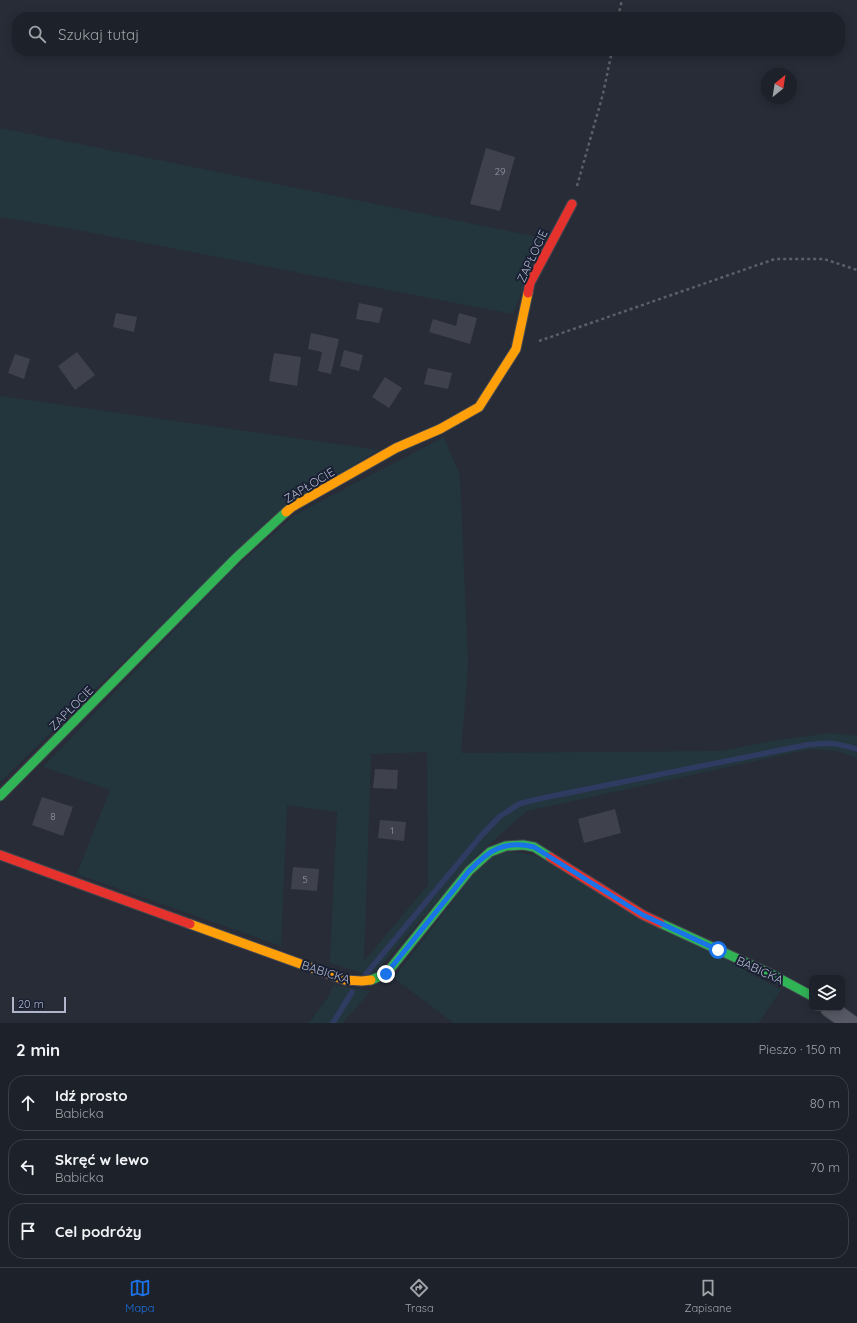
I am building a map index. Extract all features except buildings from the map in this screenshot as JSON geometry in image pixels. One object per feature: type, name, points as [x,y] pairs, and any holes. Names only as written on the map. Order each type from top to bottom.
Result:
[{"type":"street","name":"ZAPŁOCIE","points":[[0,796],[236,557],[292,507],[396,448],[440,430],[479,407],[516,349],[530,283],[572,204]]},
{"type":"street","name":"BABICKA","points":[[0,855],[345,980],[365,982],[375,980],[386,974],[482,857],[491,851],[502,847],[522,844],[534,847],[643,915],[773,975],[809,994]]},
{"type":"street","points":[[833,1011],[850,1023]]},
{"type":"path","points":[[619,12],[622,0]]},
{"type":"path","points":[[572,204],[603,94],[611,56]]},
{"type":"path","points":[[516,349],[775,259],[824,259],[857,270]]},
{"type":"shaded area","points":[[0,128],[543,238],[513,314],[78,230],[0,217]]},
{"type":"shaded area","points":[[0,396],[379,450],[275,514],[0,782]]},
{"type":"shaded area","points":[[444,437],[460,476],[468,665],[461,753],[722,751],[772,741],[830,733],[857,736],[857,758],[837,751],[810,749],[527,811],[478,854],[372,976],[330,963],[337,812],[287,805],[281,946],[77,874],[110,790],[43,767],[230,572],[296,514]],"holes":[[[427,752],[428,885],[364,961],[371,754]]]},
{"type":"shaded area","points":[[509,851],[534,855],[781,990],[758,1023],[454,1023],[394,978],[485,859]]},
{"type":"shaded area","points":[[333,985],[371,991],[342,1023],[309,1023],[328,997]]},
{"type":"waterway","points":[[366,974],[481,836],[499,817],[519,804],[806,745],[832,744],[857,749]]},
{"type":"waterway","points":[[333,1023],[352,992]]},
{"type":"traffic: fast","points":[[0,796],[237,557],[286,512]]},
{"type":"traffic: fast","points":[[371,980],[386,974],[469,871],[490,852],[506,846],[523,845],[534,847],[550,857]]},
{"type":"traffic: fast","points":[[660,923],[773,975],[809,994]]},
{"type":"traffic: slow","points":[[286,512],[292,507],[396,448],[440,429],[479,407],[516,349],[528,293]]},
{"type":"traffic: slow","points":[[190,924],[345,980],[371,980]]},
{"type":"traffic: jam","points":[[528,293],[530,283],[572,204]]},
{"type":"traffic: jam","points":[[0,855],[190,924]]},
{"type":"traffic: jam","points":[[550,857],[643,915],[660,923]]},
{"type":"route","points":[[386,974],[482,857],[491,851],[502,847],[522,844],[534,847],[643,915],[718,950]]}]
